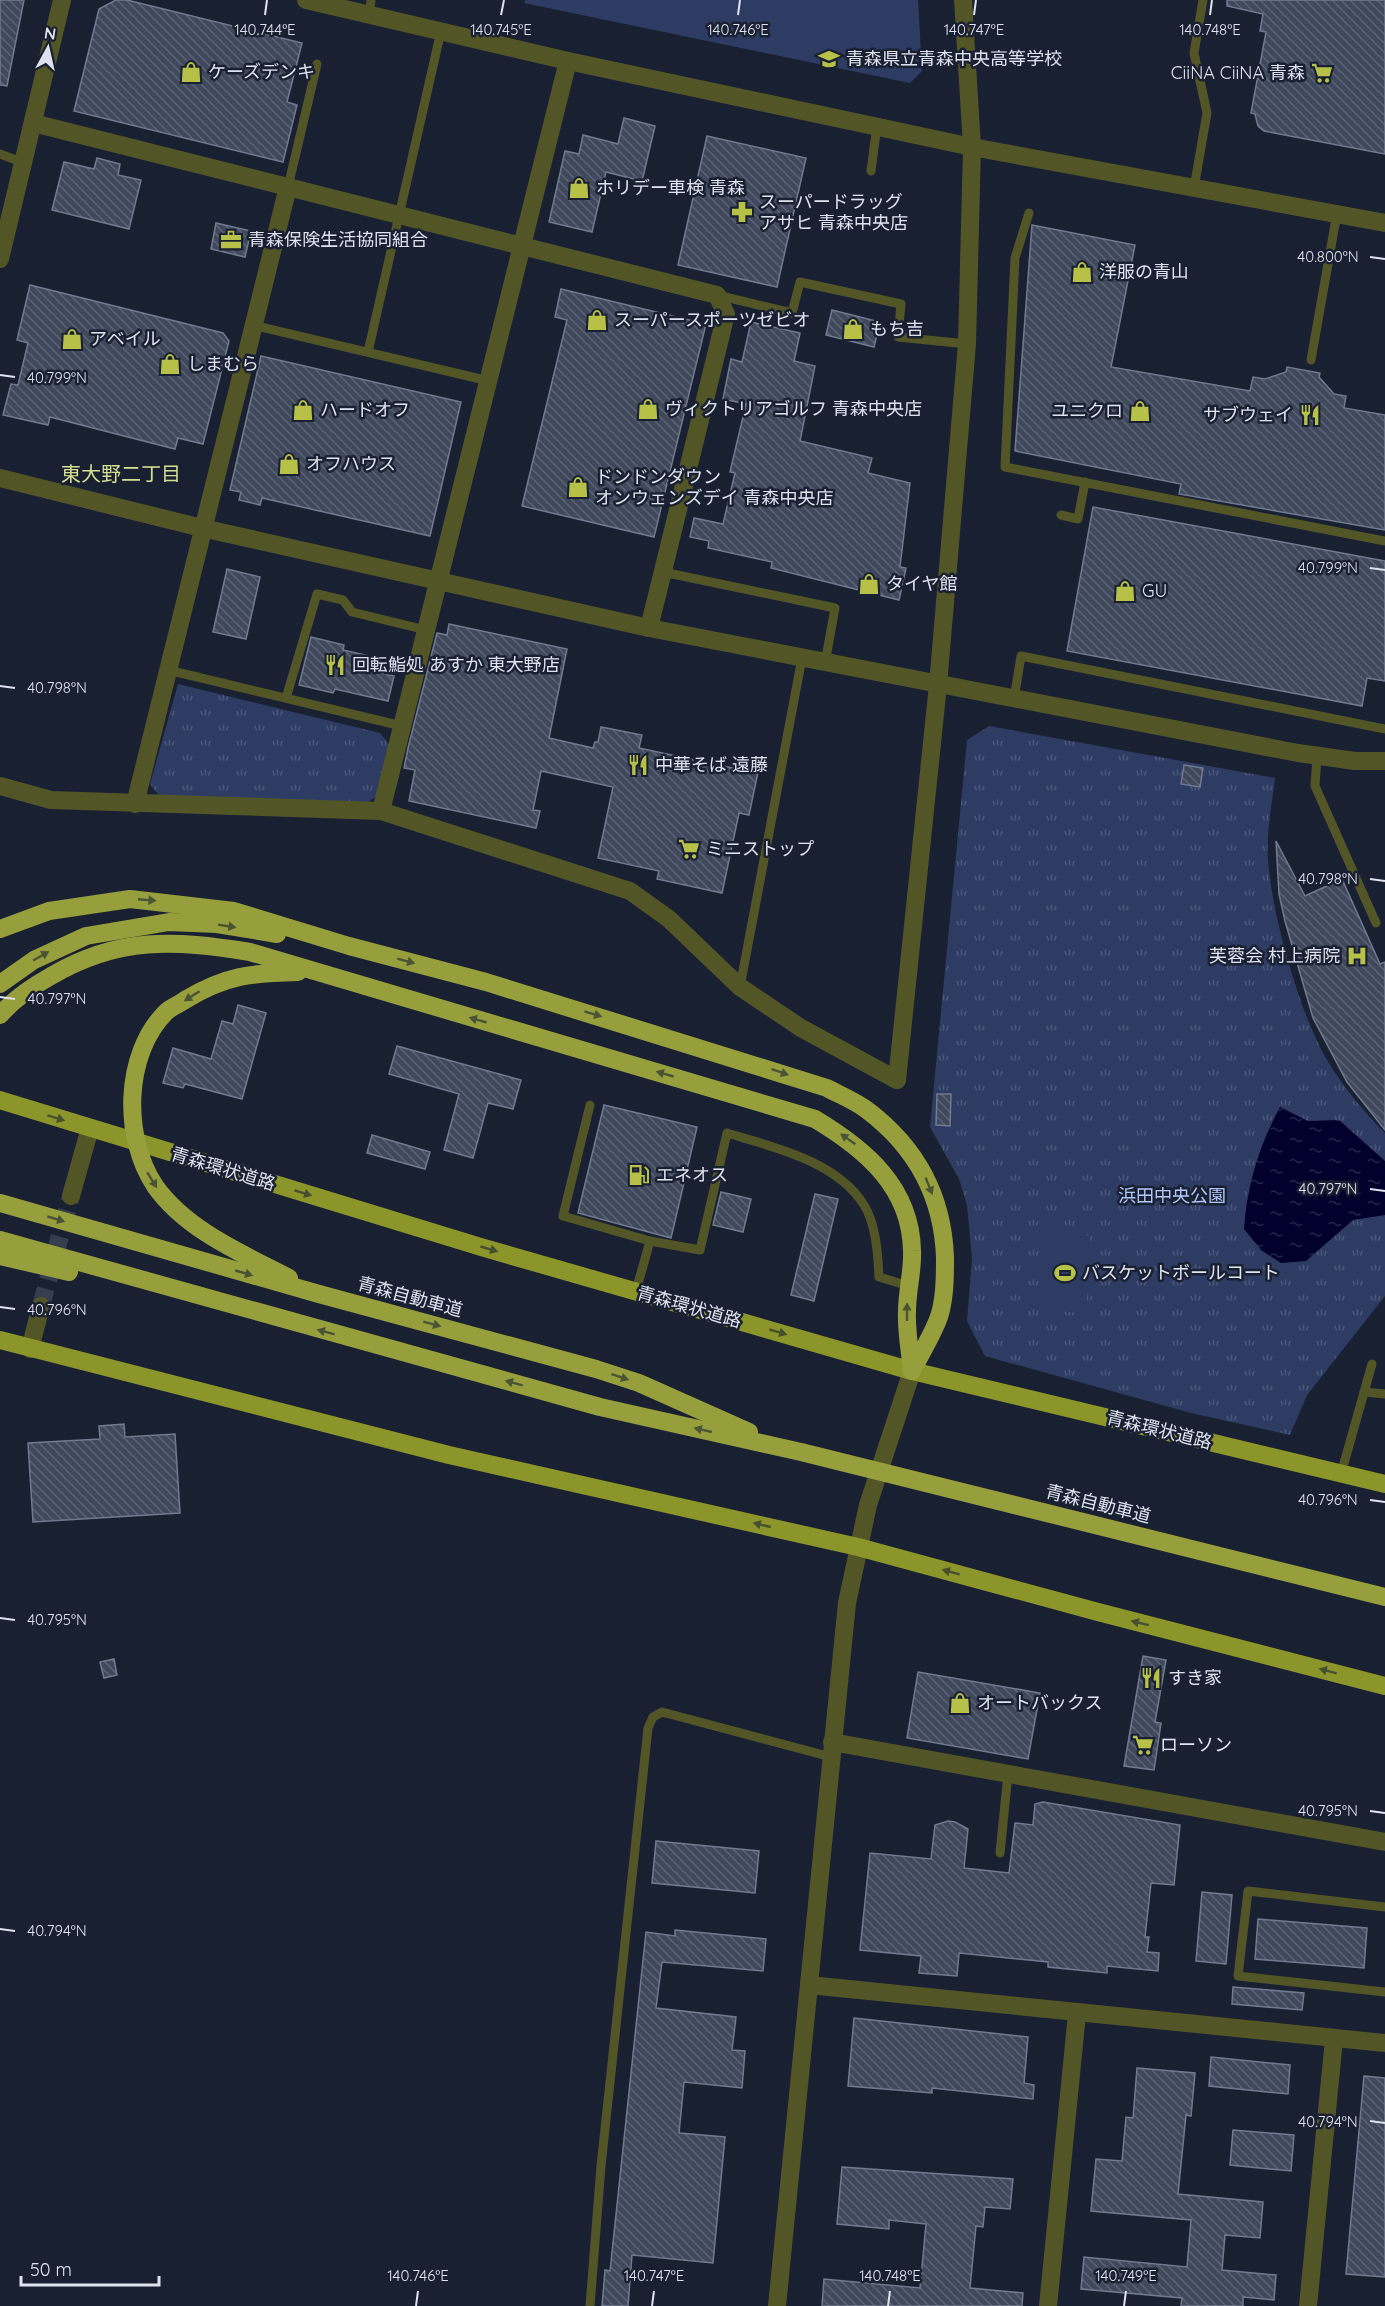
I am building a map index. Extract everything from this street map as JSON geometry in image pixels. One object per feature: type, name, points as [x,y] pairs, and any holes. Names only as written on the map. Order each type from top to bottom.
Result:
[{"type":"highway","points":[[0,929],[49,911],[89,903],[130,899],[234,911],[349,946],[486,982],[766,1067],[827,1088],[866,1108],[894,1134],[921,1166],[938,1208],[944,1242],[945,1275],[938,1320],[912,1371]]},
{"type":"highway","points":[[0,984],[34,960],[86,936],[170,922],[217,924],[349,946]]},
{"type":"highway","points":[[0,1015],[40,982],[91,955],[129,946],[198,944],[250,952],[815,1119],[850,1140],[874,1161],[895,1189],[906,1219],[912,1250],[907,1312],[912,1371]]},
{"type":"highway","points":[[309,971],[245,974],[206,987],[166,1012],[146,1041],[134,1078],[132,1105],[134,1136],[142,1163],[157,1187],[186,1217],[221,1242],[319,1294]]},
{"type":"highway","name":"青森環状道路","points":[[0,1100],[636,1292],[912,1371],[1385,1484]]},
{"type":"highway","name":"青森自動車道","points":[[0,1203],[319,1294],[596,1369],[639,1383],[759,1437],[801,1452]]},
{"type":"highway","name":"青森自動車道","points":[[0,1240],[600,1407],[801,1452],[1385,1597]]},
{"type":"highway","points":[[0,1256],[299,1324]]},
{"type":"highway","points":[[0,1340],[449,1455],[858,1546],[1098,1612],[1385,1686]]},
{"type":"street","points":[[0,259],[62,0]]},
{"type":"street","points":[[306,0],[370,7],[441,31],[568,61],[972,147],[1385,223]]},
{"type":"street","points":[[0,786],[51,800],[381,811],[630,891],[669,919],[740,987],[801,1028],[897,1080],[938,685],[968,344],[972,147],[963,0]]},
{"type":"street","points":[[381,811],[568,61]]},
{"type":"street","points":[[33,123],[522,244],[717,295],[726,314],[649,627]]},
{"type":"street","points":[[135,804],[288,187]]},
{"type":"street","points":[[0,478],[202,528],[438,582],[825,663],[1317,756],[1355,761],[1385,760]]},
{"type":"street","points":[[71,1196],[90,1128]]},
{"type":"street","points":[[30,1348],[41,1306]]},
{"type":"street","points":[[777,2306],[847,1603],[858,1546],[912,1371]]},
{"type":"street","points":[[831,1749],[1008,1774],[1385,1842]]},
{"type":"street","points":[[809,1985],[1077,2014],[1385,2043]]},
{"type":"street","points":[[1048,2306],[1077,2014]]},
{"type":"street","points":[[1308,2306],[1334,2038]]},
{"type":"lane","points":[[1194,188],[1207,113],[1194,53],[1203,0]]},
{"type":"lane","points":[[368,352],[441,31]]},
{"type":"lane","points":[[288,187],[317,64]]},
{"type":"lane","points":[[871,171],[877,125]]},
{"type":"lane","points":[[0,154],[24,163]]},
{"type":"lane","points":[[1029,213],[1015,258],[1005,467],[1385,541]]},
{"type":"lane","points":[[1311,360],[1337,213]]},
{"type":"lane","points":[[717,295],[792,313],[800,282],[901,304],[898,336],[968,344]]},
{"type":"lane","points":[[252,325],[489,381]]},
{"type":"lane","points":[[1061,515],[1078,519],[1085,482]]},
{"type":"lane","points":[[663,572],[835,608],[825,663]]},
{"type":"lane","points":[[285,698],[317,594],[343,600],[352,612],[426,630]]},
{"type":"lane","points":[[1014,699],[1021,656],[1385,729]]},
{"type":"lane","points":[[740,987],[802,658]]},
{"type":"lane","points":[[168,670],[402,726]]},
{"type":"lane","points":[[1317,756],[1315,786],[1376,923]]},
{"type":"lane","points":[[590,1105],[563,1216],[650,1241],[700,1250],[727,1133],[784,1150],[848,1184],[866,1207],[878,1251],[879,1277],[909,1286]]},
{"type":"lane","points":[[636,1292],[650,1241]]},
{"type":"lane","points":[[1341,1474],[1372,1364]]},
{"type":"lane","points":[[1364,1392],[1385,1394]]},
{"type":"lane","points":[[590,2306],[601,2166],[648,1728],[653,1717],[663,1712],[831,1749]]},
{"type":"lane","points":[[1000,1853],[1008,1774]]},
{"type":"lane","points":[[1385,1907],[1248,1891],[1238,1976],[1385,1992]]},
{"type":"green space","name":"青森県立青森中央高等学校","points":[[525,0],[918,0],[922,71],[910,83],[524,3]]},
{"type":"green space","points":[[178,684],[380,733],[390,746],[378,795],[367,803],[160,797],[150,784]]},
{"type":"green space","name":"浜田中央公園","points":[[989,726],[1275,778],[1268,860],[1275,909],[1290,966],[1309,1021],[1330,1065],[1342,1083],[1385,1133],[1385,1296],[1307,1395],[1290,1435],[1191,1413],[985,1356],[967,1321],[972,1259],[967,1205],[959,1179],[930,1127],[967,740]]},
{"type":"green space","name":"バスケットボールコート","points":[[1045,1233],[1090,1236],[1086,1313],[1040,1310]]},
{"type":"water","points":[[1280,1107],[1308,1121],[1339,1120],[1385,1161],[1385,1215],[1353,1220],[1306,1261],[1281,1263],[1261,1250],[1244,1229],[1255,1166]]},
{"type":"building","points":[[0,0],[24,0],[7,86],[0,85]]},
{"type":"building","points":[[116,0],[127,0],[302,43],[287,102],[297,105],[283,162],[74,111],[99,9]]},
{"type":"building","name":"CiiNA CiiNA 青森","points":[[1227,0],[1385,0],[1385,154],[1264,131],[1258,126],[1255,114],[1251,113],[1266,32],[1260,31],[1263,14],[1227,6]]},
{"type":"building","name":"ホリデー車検 青森","points":[[624,118],[655,126],[642,181],[606,172],[592,232],[549,222],[565,151],[579,154],[583,135],[618,144]]},
{"type":"building","name":"スーパードラッグ アサヒ 青森中央店","points":[[707,136],[806,158],[777,287],[678,265]]},
{"type":"building","points":[[97,158],[120,164],[118,175],[141,180],[129,229],[52,210],[64,162],[94,169]]},
{"type":"building","name":"青森保険生活協同組合","points":[[216,223],[251,231],[245,257],[211,249]]},
{"type":"building","points":[[1032,225],[1135,245],[1111,367],[1250,391],[1253,377],[1265,379],[1286,372],[1287,367],[1320,373],[1319,377],[1334,394],[1346,396],[1344,408],[1385,415],[1385,530],[1179,494],[1181,484],[1015,451]]},
{"type":"building","points":[[30,285],[223,333],[229,341],[203,444],[178,438],[175,449],[50,417],[48,425],[3,415],[11,384],[18,385],[28,343],[17,340]]},
{"type":"building","points":[[561,289],[706,324],[654,537],[522,506],[567,320],[555,317]]},
{"type":"building","name":"もち吉","points":[[832,310],[880,322],[874,347],[826,335]]},
{"type":"building","points":[[751,322],[800,333],[794,361],[815,366],[800,441],[872,458],[868,473],[910,483],[900,567],[906,568],[899,600],[771,568],[772,562],[708,548],[709,541],[690,537],[694,518],[723,524],[735,473],[730,472],[746,404],[723,399],[731,359],[742,362]]},
{"type":"building","points":[[261,356],[461,402],[430,536],[262,498],[260,505],[239,500],[241,492],[230,490]]},
{"type":"building","points":[[1093,507],[1385,561],[1385,681],[1367,678],[1362,706],[1067,651]]},
{"type":"building","points":[[227,569],[260,577],[246,639],[213,632]]},
{"type":"building","points":[[449,624],[567,649],[549,738],[593,748],[595,742],[598,742],[601,727],[642,735],[639,748],[732,768],[735,757],[750,760],[748,770],[758,772],[749,815],[739,813],[722,893],[657,879],[659,871],[598,858],[613,787],[541,771],[533,810],[540,811],[536,828],[409,801],[415,770],[404,768],[408,748],[437,633],[447,635]]},
{"type":"building","points":[[311,637],[344,645],[343,650],[383,659],[380,673],[394,676],[388,701],[335,689],[333,693],[299,685]]},
{"type":"building","points":[[1184,765],[1203,768],[1200,787],[1181,784]]},
{"type":"building","points":[[1276,841],[1305,896],[1342,879],[1380,964],[1385,962],[1385,1130],[1347,1082],[1313,1018],[1279,894]]},
{"type":"building","points":[[238,1005],[266,1013],[242,1099],[185,1084],[183,1088],[163,1083],[173,1048],[211,1059],[222,1021],[233,1024]]},
{"type":"building","points":[[397,1046],[521,1080],[513,1109],[488,1103],[473,1158],[444,1150],[459,1094],[389,1074]]},
{"type":"building","points":[[937,1094],[951,1094],[950,1126],[936,1125]]},
{"type":"building","points":[[604,1105],[697,1127],[671,1238],[578,1213]]},
{"type":"building","points":[[372,1135],[430,1152],[425,1169],[367,1153]]},
{"type":"building","points":[[721,1192],[751,1199],[743,1232],[713,1225]]},
{"type":"building","points":[[815,1194],[838,1199],[814,1301],[791,1295]]},
{"type":"building","points":[[124,1424],[125,1437],[175,1434],[180,1513],[33,1522],[28,1443],[100,1439],[99,1426]]},
{"type":"building","points":[[1143,1656],[1166,1660],[1155,1722],[1161,1723],[1154,1770],[1124,1766]]},
{"type":"building","points":[[114,1659],[117,1675],[104,1678],[100,1662]]},
{"type":"building","points":[[918,1672],[1040,1693],[1028,1759],[907,1738]]},
{"type":"building","points":[[1043,1802],[1180,1825],[1174,1885],[1151,1883],[1145,1937],[1149,1937],[1147,1952],[1159,1953],[1158,1971],[1107,1966],[1107,1973],[1048,1967],[1048,1962],[959,1953],[957,1976],[919,1973],[921,1956],[860,1950],[870,1853],[931,1859],[935,1825],[948,1821],[955,1822],[968,1829],[964,1868],[1009,1873],[1015,1823],[1033,1825],[1035,1804]]},
{"type":"building","points":[[656,1841],[759,1851],[755,1893],[652,1883]]},
{"type":"building","points":[[1202,1892],[1232,1895],[1226,1964],[1196,1961]]},
{"type":"building","points":[[1258,1919],[1367,1928],[1364,1968],[1255,1959]]},
{"type":"building","points":[[675,1930],[766,1939],[763,1971],[662,1962],[656,2008],[736,2017],[732,2050],[745,2051],[742,2088],[684,2082],[679,2133],[725,2137],[713,2263],[632,2255],[628,2306],[602,2306],[605,2270],[610,2271],[646,1932],[675,1936]]},
{"type":"building","points":[[1233,1987],[1304,1993],[1302,2010],[1232,2004]]},
{"type":"building","points":[[854,2018],[1028,2037],[1024,2083],[1034,2085],[1033,2099],[932,2088],[932,2093],[848,2086]]},
{"type":"building","points":[[1211,2057],[1290,2065],[1288,2094],[1209,2086]]},
{"type":"building","points":[[1137,2068],[1195,2073],[1191,2116],[1186,2115],[1178,2194],[1263,2202],[1260,2238],[1225,2235],[1222,2270],[1276,2275],[1274,2300],[1243,2297],[1243,2306],[1181,2306],[1182,2298],[1081,2289],[1084,2257],[1187,2267],[1191,2220],[1091,2211],[1096,2159],[1122,2161],[1126,2117],[1133,2118]]},
{"type":"building","points":[[1364,2076],[1385,2078],[1385,2277],[1346,2274]]},
{"type":"building","points":[[1233,2130],[1294,2135],[1291,2171],[1230,2165]]},
{"type":"building","points":[[842,2167],[1013,2179],[1010,2209],[985,2207],[983,2227],[976,2226],[970,2288],[1023,2293],[1022,2306],[822,2306],[824,2279],[920,2288],[926,2224],[889,2220],[889,2229],[837,2224]]},
{"type":"tunnel","points":[[41,1306],[71,1196]]},
{"type":"place","name":"青森県立青森中央高等学校","points":[[829,59]]},
{"type":"place","name":"ケーズデンキ","points":[[191,72]]},
{"type":"place","name":"CiiNA CiiNA 青森","points":[[1322,73]]},
{"type":"place","name":"ホリデー車検 青森","points":[[579,188]]},
{"type":"place","name":"スーパードラッグ アサヒ 青森中央店","points":[[742,212]]},
{"type":"place","name":"青森保険生活協同組合","points":[[231,240]]},
{"type":"place","name":"洋服の青山","points":[[1082,272]]},
{"type":"place","name":"スーパースポーツゼビオ","points":[[597,320]]},
{"type":"place","name":"もち吉","points":[[853,329]]},
{"type":"place","name":"アベイル","points":[[72,339]]},
{"type":"place","name":"しまむら","points":[[170,364]]},
{"type":"place","name":"ヴィクトリアゴルフ 青森中央店","points":[[648,409]]},
{"type":"place","name":"ハードオフ","points":[[303,410]]},
{"type":"place","name":"ユニクロ","points":[[1140,411]]},
{"type":"place","name":"サブウェイ","points":[[1310,415]]},
{"type":"place","name":"オフハウス","points":[[289,464]]},
{"type":"place","name":"ドンドンダウン オンウェンズデイ 青森中央店","points":[[578,487]]},
{"type":"place","name":"タイヤ館","points":[[869,584]]},
{"type":"place","name":"GU","points":[[1125,591]]},
{"type":"place","name":"回転鮨処 あすか 東大野店","points":[[335,665]]},
{"type":"place","name":"中華そば 遠藤","points":[[638,765]]},
{"type":"place","name":"ミニストップ","points":[[689,849]]},
{"type":"place","name":"芙蓉会 村上病院","points":[[1357,956]]},
{"type":"place","name":"エネオス","points":[[639,1175]]},
{"type":"place","name":"バスケットボールコート","points":[[1065,1273]]},
{"type":"place","name":"すき家","points":[[1151,1678]]},
{"type":"place","name":"オートバックス","points":[[960,1703]]},
{"type":"place","name":"ローソン","points":[[1143,1745]]},
{"type":"district","name":"東大野二丁目","points":[[121,474]]}]
